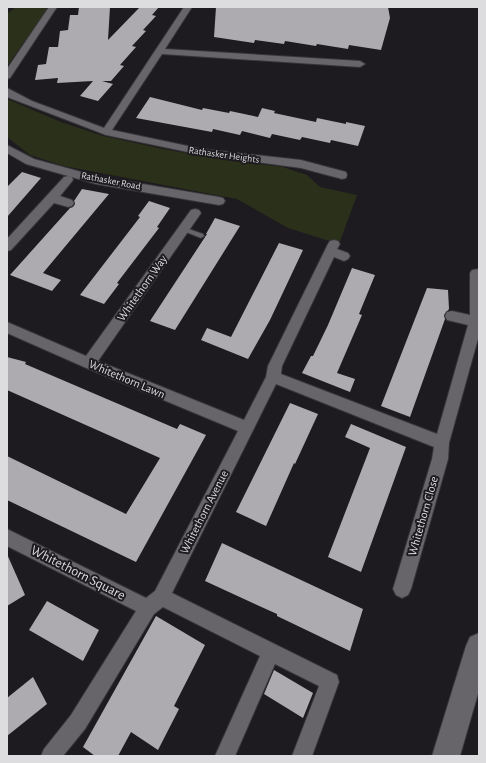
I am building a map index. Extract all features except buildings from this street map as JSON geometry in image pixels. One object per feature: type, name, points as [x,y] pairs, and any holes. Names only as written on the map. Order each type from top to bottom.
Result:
[{"type":"main road","points":[[446,756],[479,646]]},
{"type":"street","points":[[7,76],[53,7]]},
{"type":"street","points":[[106,132],[188,7]]},
{"type":"street","points":[[159,51],[360,64]]},
{"type":"street","name":"Rathasker Heights","points":[[7,92],[29,103],[106,132],[202,152],[301,164],[342,174]]},
{"type":"street","name":"Rathasker Road","points":[[7,148],[30,162],[96,180],[219,201]]},
{"type":"street","points":[[7,247],[68,180]]},
{"type":"street","points":[[52,198],[68,203]]},
{"type":"street","name":"Whitethorn Way","points":[[89,363],[195,213]]},
{"type":"street","name":"Whitethorn Avenue","points":[[51,756],[78,722],[148,608],[161,597],[273,377],[275,366],[336,251]]},
{"type":"street","name":"Whitethorn Close","points":[[402,589],[440,459],[442,443],[476,322],[476,272]]},
{"type":"street","points":[[452,316],[476,322]]},
{"type":"street","name":"Whitethorn Lawn","points":[[7,327],[89,363],[247,428]]},
{"type":"street","points":[[273,377],[442,443]]},
{"type":"street","name":"Whitethorn Square","points":[[7,537],[148,608]]},
{"type":"street","points":[[161,597],[330,682],[302,756]]},
{"type":"street","points":[[224,756],[271,652]]},
{"type":"lane","points":[[183,229],[201,236]]},
{"type":"green space","points":[[16,7],[46,7],[47,10],[7,66],[7,14]]},
{"type":"green space","points":[[7,99],[61,122],[103,136],[225,160],[283,167],[307,175],[320,187],[357,195],[339,244],[288,228],[237,199],[64,166],[30,155],[7,137]]}]
